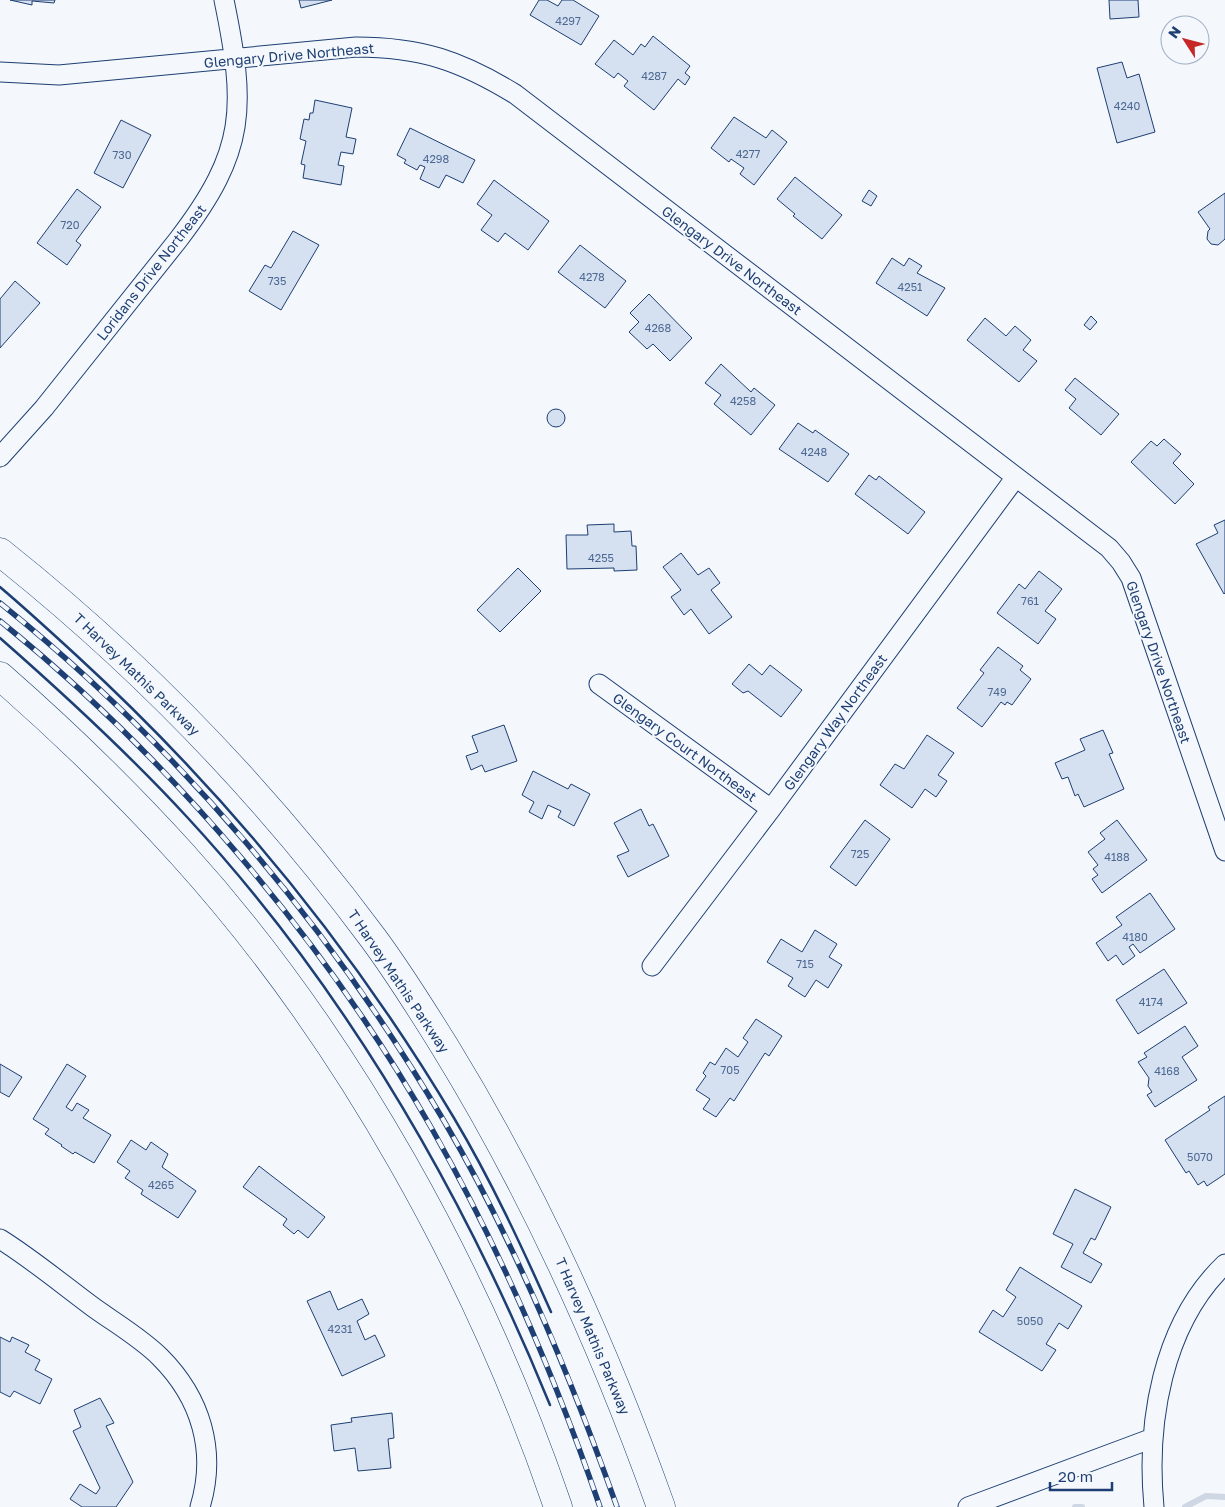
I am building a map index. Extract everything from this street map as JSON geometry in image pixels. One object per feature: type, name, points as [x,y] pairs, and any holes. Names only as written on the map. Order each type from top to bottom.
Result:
[{"type":"highway","name":"T Harvey Mathis Parkway","points":[[0,552],[43,586],[116,650],[186,719],[260,797],[314,861],[375,941],[478,1102],[569,1278],[606,1361],[661,1507]]},
{"type":"highway","points":[[0,676],[51,721],[182,854],[239,922],[297,997],[348,1073],[404,1167],[483,1318],[524,1417],[558,1507]]},
{"type":"street","name":"Loridans Drive Northeast","points":[[0,457],[44,408],[178,240],[198,214],[216,185],[230,153],[237,122],[238,90],[236,59],[224,0]]},
{"type":"street","name":"Glengary Drive Northeast","points":[[0,72],[59,76],[356,48],[389,47],[440,56],[483,74],[515,94],[1109,548],[1131,578],[1225,850]]},
{"type":"street","name":"Glengary Way Northeast","points":[[652,966],[771,809],[1016,477]]},
{"type":"street","name":"Glengary Court Northeast","points":[[599,684],[771,809]]},
{"type":"street","points":[[0,1239],[159,1356],[183,1382],[200,1415],[207,1445],[207,1476],[200,1507]]},
{"type":"street","points":[[1154,1507],[1153,1438],[1157,1407],[1168,1359],[1182,1325],[1200,1294],[1225,1264]]},
{"type":"street","points":[[968,1507],[1153,1438]]},
{"type":"building","points":[[10,0],[55,0],[54,3],[32,1],[32,5]]},
{"type":"building","points":[[299,0],[332,0],[301,8]]},
{"type":"building","points":[[539,0],[547,0],[558,6],[562,0],[573,0],[599,16],[581,45],[530,15]]},
{"type":"building","points":[[1109,0],[1138,0],[1139,17],[1110,19]]},
{"type":"building","points":[[653,36],[690,66],[685,73],[690,77],[685,85],[678,79],[654,110],[624,86],[628,81],[618,73],[614,78],[595,64],[614,40],[633,55],[641,44],[645,47]]},
{"type":"building","points":[[1122,62],[1127,78],[1139,74],[1155,132],[1117,143],[1097,68]]},
{"type":"building","points":[[315,100],[352,108],[346,137],[356,139],[353,154],[341,152],[338,165],[344,166],[341,185],[303,178],[305,165],[301,164],[306,141],[300,139],[304,119],[309,120],[310,113],[313,113]]},
{"type":"building","points":[[734,117],[766,138],[772,130],[787,142],[754,185],[740,174],[744,168],[731,159],[729,162],[711,148]]},
{"type":"building","points":[[121,120],[151,135],[123,188],[94,173]]},
{"type":"building","points":[[410,128],[475,160],[463,183],[446,175],[439,188],[420,179],[425,167],[420,165],[417,170],[404,163],[406,160],[397,155]]},
{"type":"building","points":[[795,177],[842,215],[822,239],[793,216],[795,214],[777,199]]},
{"type":"building","points":[[494,180],[549,221],[528,250],[505,233],[498,242],[481,230],[492,215],[477,204]]},
{"type":"building","points":[[77,189],[101,207],[76,241],[81,245],[67,265],[37,243]]},
{"type":"building","points":[[869,190],[877,196],[871,206],[862,201]]},
{"type":"building","points":[[1225,193],[1225,239],[1218,245],[1211,244],[1207,239],[1210,229],[1198,212]]},
{"type":"building","points":[[293,231],[319,245],[281,310],[249,291],[265,265],[271,268]]},
{"type":"building","points":[[580,245],[626,281],[605,308],[558,272]]},
{"type":"building","points":[[892,258],[904,266],[909,258],[922,266],[917,273],[945,288],[927,316],[876,283]]},
{"type":"building","points":[[15,281],[40,303],[0,348],[0,299]]},
{"type":"building","points":[[649,294],[692,338],[670,361],[653,344],[647,349],[629,332],[639,322],[630,313]]},
{"type":"building","points":[[1091,316],[1097,322],[1090,330],[1084,325]]},
{"type":"building","points":[[985,318],[1006,336],[1015,326],[1031,340],[1023,350],[1037,361],[1019,382],[967,340]]},
{"type":"building","points":[[721,364],[751,392],[754,388],[775,405],[751,435],[714,404],[721,395],[705,383]]},
{"type":"building","points":[[1075,378],[1119,414],[1101,435],[1069,408],[1076,399],[1065,390]]},
{"type":"building","points":[[556,409],[562,412],[565,418],[562,424],[556,427],[550,424],[547,418],[550,412]]},
{"type":"building","points":[[798,423],[813,433],[815,430],[849,454],[828,482],[779,449]]},
{"type":"building","points":[[1164,439],[1181,454],[1173,463],[1194,484],[1175,504],[1131,462],[1151,441],[1157,446]]},
{"type":"building","points":[[869,475],[876,480],[879,476],[925,512],[908,534],[855,494]]},
{"type":"building","points":[[1225,520],[1224,594],[1196,544],[1218,533],[1214,525]]},
{"type":"building","points":[[614,524],[614,532],[631,531],[632,546],[636,546],[637,570],[614,571],[614,568],[567,569],[566,535],[588,535],[587,525]]},
{"type":"building","points":[[681,553],[698,575],[709,568],[720,583],[711,590],[732,617],[709,634],[691,609],[684,615],[671,597],[681,590],[663,567]]},
{"type":"building","points":[[518,568],[541,591],[500,632],[477,610]]},
{"type":"building","points":[[1039,571],[1062,589],[1045,611],[1056,619],[1038,644],[997,613],[1019,584],[1025,589]]},
{"type":"building","points":[[998,647],[1023,666],[1020,670],[1031,679],[1012,705],[1007,702],[1005,705],[1001,702],[982,727],[957,708],[984,673],[980,670]]},
{"type":"building","points":[[749,664],[762,675],[770,665],[802,690],[781,717],[748,691],[743,693],[732,684]]},
{"type":"building","points":[[504,725],[517,761],[485,772],[482,765],[471,770],[466,756],[478,752],[472,736]]},
{"type":"building","points":[[1103,730],[1113,753],[1109,754],[1124,789],[1084,807],[1078,794],[1075,796],[1068,777],[1062,779],[1055,763],[1085,750],[1080,739]]},
{"type":"building","points":[[927,735],[954,753],[938,775],[947,781],[936,797],[925,789],[912,808],[880,785],[895,764],[904,769]]},
{"type":"building","points":[[533,771],[568,789],[571,784],[590,794],[574,826],[558,817],[561,811],[548,805],[542,819],[529,812],[534,802],[522,795]]},
{"type":"building","points":[[641,809],[649,826],[653,824],[669,856],[628,877],[617,856],[629,851],[614,823]]},
{"type":"building","points":[[865,820],[890,839],[856,886],[830,867]]},
{"type":"building","points":[[1117,820],[1147,860],[1102,893],[1092,879],[1098,875],[1093,869],[1098,865],[1088,852],[1105,839],[1100,833]]},
{"type":"building","points":[[1150,893],[1175,929],[1140,953],[1133,944],[1129,947],[1135,956],[1123,965],[1116,955],[1108,961],[1096,943],[1122,925],[1116,917]]},
{"type":"building","points":[[815,930],[837,944],[829,957],[842,965],[828,988],[816,980],[805,997],[788,986],[793,978],[767,962],[781,939],[802,952]]},
{"type":"building","points":[[1164,969],[1187,1003],[1138,1034],[1116,1000]]},
{"type":"building","points":[[756,1019],[782,1036],[769,1056],[765,1053],[734,1101],[730,1098],[716,1117],[703,1109],[710,1099],[696,1090],[706,1076],[703,1073],[710,1062],[715,1065],[726,1048],[738,1057],[748,1042],[743,1038]]},
{"type":"building","points":[[1185,1026],[1198,1046],[1182,1057],[1197,1080],[1155,1107],[1147,1095],[1152,1092],[1148,1086],[1149,1078],[1138,1062],[1147,1057],[1144,1053]]},
{"type":"building","points":[[0,1064],[22,1077],[9,1097],[0,1092]]},
{"type":"building","points":[[67,1064],[86,1076],[66,1107],[72,1111],[77,1103],[89,1110],[83,1118],[111,1135],[94,1163],[75,1152],[73,1154],[61,1146],[45,1134],[49,1129],[33,1119]]},
{"type":"building","points":[[1225,1096],[1225,1174],[1207,1186],[1204,1181],[1198,1185],[1189,1171],[1186,1173],[1165,1140],[1210,1110],[1208,1107]]},
{"type":"building","points":[[131,1140],[146,1150],[151,1142],[168,1154],[162,1167],[196,1191],[178,1218],[141,1194],[143,1190],[125,1178],[130,1171],[117,1162]]},
{"type":"building","points":[[259,1166],[325,1217],[308,1238],[298,1230],[294,1234],[283,1225],[287,1219],[243,1187]]},
{"type":"building","points":[[1075,1189],[1111,1207],[1095,1240],[1091,1238],[1083,1253],[1102,1264],[1091,1283],[1061,1267],[1073,1244],[1053,1234]]},
{"type":"building","points":[[1020,1267],[1082,1306],[1068,1329],[1059,1323],[1046,1344],[1056,1350],[1042,1371],[979,1332],[993,1310],[1003,1317],[1016,1297],[1006,1290]]},
{"type":"building","points":[[330,1291],[338,1310],[362,1299],[369,1314],[357,1321],[365,1340],[375,1335],[385,1356],[342,1376],[307,1301]]},
{"type":"building","points":[[0,1337],[10,1342],[12,1337],[29,1345],[25,1352],[40,1360],[35,1370],[52,1379],[40,1404],[14,1391],[10,1397],[0,1392]]},
{"type":"building","points":[[100,1398],[114,1423],[106,1426],[133,1482],[116,1507],[82,1507],[70,1499],[80,1484],[96,1494],[100,1488],[73,1431],[81,1427],[74,1410]]},
{"type":"building","points":[[392,1413],[394,1438],[388,1439],[391,1468],[358,1471],[355,1448],[334,1451],[331,1425],[352,1422],[351,1418]]},
{"type":"waterway","points":[[1185,1507],[1206,1496],[1225,1497]]},
{"type":"waterway","points":[[1075,1507],[1082,1507]]},
{"type":"railway","points":[[0,603],[65,658],[128,717],[188,778],[245,842],[299,908],[351,977],[399,1048],[444,1121],[494,1214],[540,1310],[580,1408],[617,1507]]},
{"type":"railway","points":[[0,621],[63,674],[124,731],[183,792],[293,922],[343,989],[390,1059],[432,1129],[481,1220],[545,1361],[600,1507]]},
{"type":"wall","points":[[0,587],[76,655],[183,760],[282,873],[328,932],[373,992],[454,1118],[506,1214],[551,1312]]},
{"type":"wall","points":[[0,638],[96,725],[165,793],[244,883],[298,951],[348,1022],[395,1094],[438,1170],[478,1246],[516,1325],[550,1405]]}]
